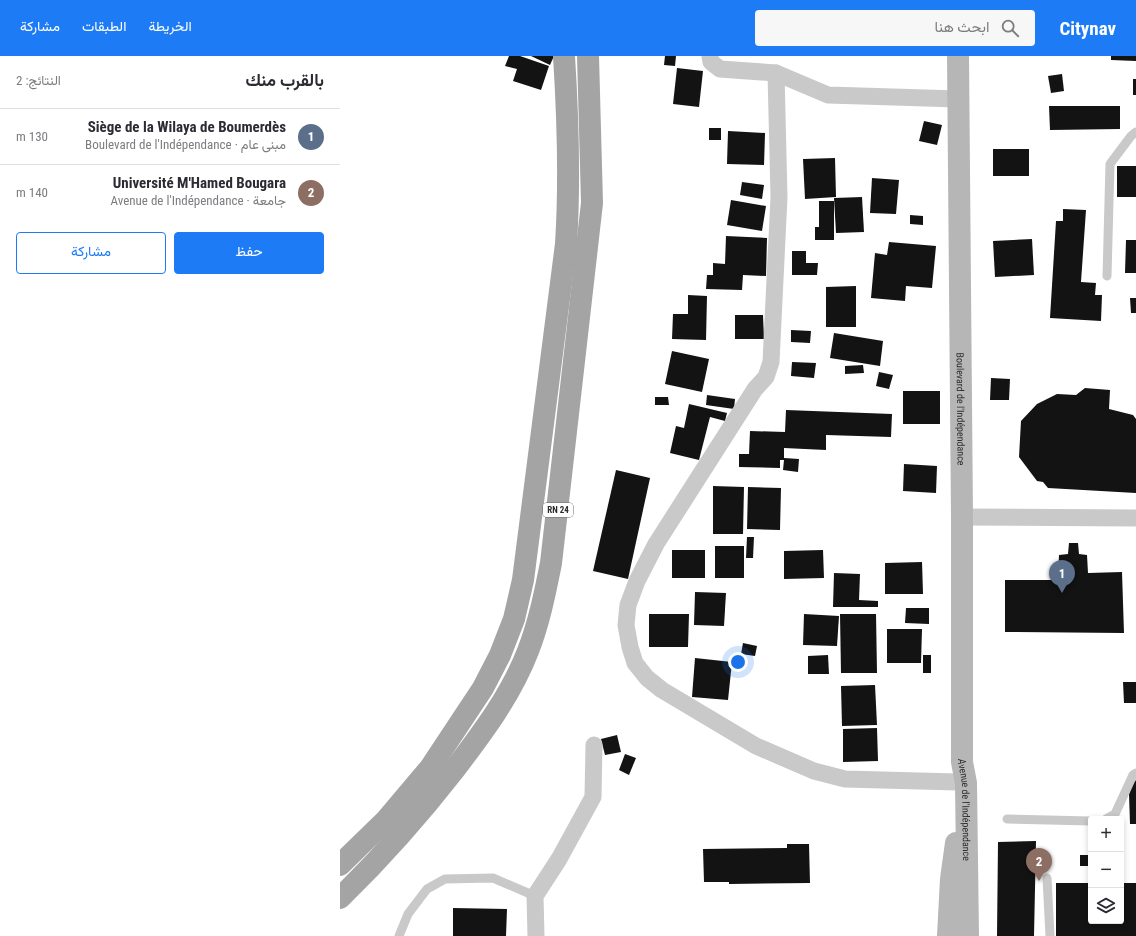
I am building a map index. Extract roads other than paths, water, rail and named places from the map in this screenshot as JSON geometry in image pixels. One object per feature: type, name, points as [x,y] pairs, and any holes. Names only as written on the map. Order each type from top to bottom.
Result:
[{"type":"main road","name":"RN 24","points":[[340,865],[386,820],[430,768],[483,688],[500,656],[514,618],[523,580],[566,244],[568,206],[568,144],[564,56]]},
{"type":"main road","name":"RN 24","points":[[340,898],[421,811],[449,777],[492,719],[512,686],[528,651],[542,608],[552,563],[592,203],[588,56]]},
{"type":"main road","name":"Boulevard de l'Indépendance","points":[[958,56],[962,517],[959,772]]},
{"type":"main road","name":"Avenue de l'Indépendance","points":[[948,936],[951,878],[957,842],[959,772]]},
{"type":"main road","name":"Avenue de l'Indépendance","points":[[959,772],[966,783],[968,936]]},
{"type":"street","points":[[710,56],[711,62],[720,69],[776,73],[828,95],[958,99]]},
{"type":"street","points":[[776,73],[778,197],[771,362],[766,377],[755,389],[656,544],[637,581],[628,605],[626,626],[630,647],[635,663],[648,678],[662,690],[756,746],[814,771],[845,779],[959,772]]},
{"type":"street","points":[[962,517],[1136,518]]},
{"type":"street","points":[[536,936],[535,896],[559,859],[593,797],[594,745]]},
{"type":"lane","points":[[1108,276],[1110,164],[1131,136],[1136,132]]},
{"type":"lane","points":[[1111,816],[1115,814],[1133,775],[1136,773]]},
{"type":"lane","points":[[1007,819],[1088,821]]},
{"type":"lane","points":[[399,936],[408,914],[427,889],[445,879],[493,878],[535,896]]},
{"type":"lane","points":[[1047,878],[1050,936]]},
{"type":"place","name":"Siège de la Wilaya de Boumerdès","points":[[1062,593]]},
{"type":"place","name":"Université M'Hamed Bougara","points":[[1039,881]]}]
